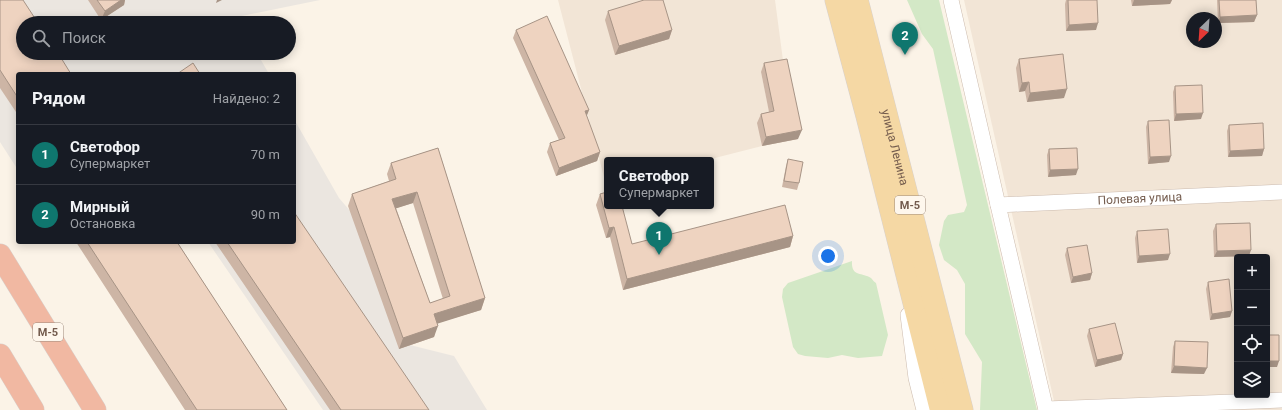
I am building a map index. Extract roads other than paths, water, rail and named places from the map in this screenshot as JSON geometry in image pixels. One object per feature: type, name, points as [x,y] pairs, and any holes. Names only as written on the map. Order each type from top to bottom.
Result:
[{"type":"highway","name":"М-5","points":[[0,255],[95,410]]},
{"type":"highway","points":[[0,355],[33,410]]},
{"type":"main road","name":"улица Ленина","points":[[836,0],[867,116],[941,410]]},
{"type":"main road","name":"улица Ленина","points":[[857,0],[962,410]]},
{"type":"street","points":[[951,0],[1046,410],[1282,400]]},
{"type":"street","name":"Полевая улица","points":[[998,205],[1282,192]]},
{"type":"street","points":[[901,252],[916,378],[924,410]]},
{"type":"place","name":"Мирный","points":[[905,55]]},
{"type":"place","name":"Светофор","points":[[659,255]]}]
